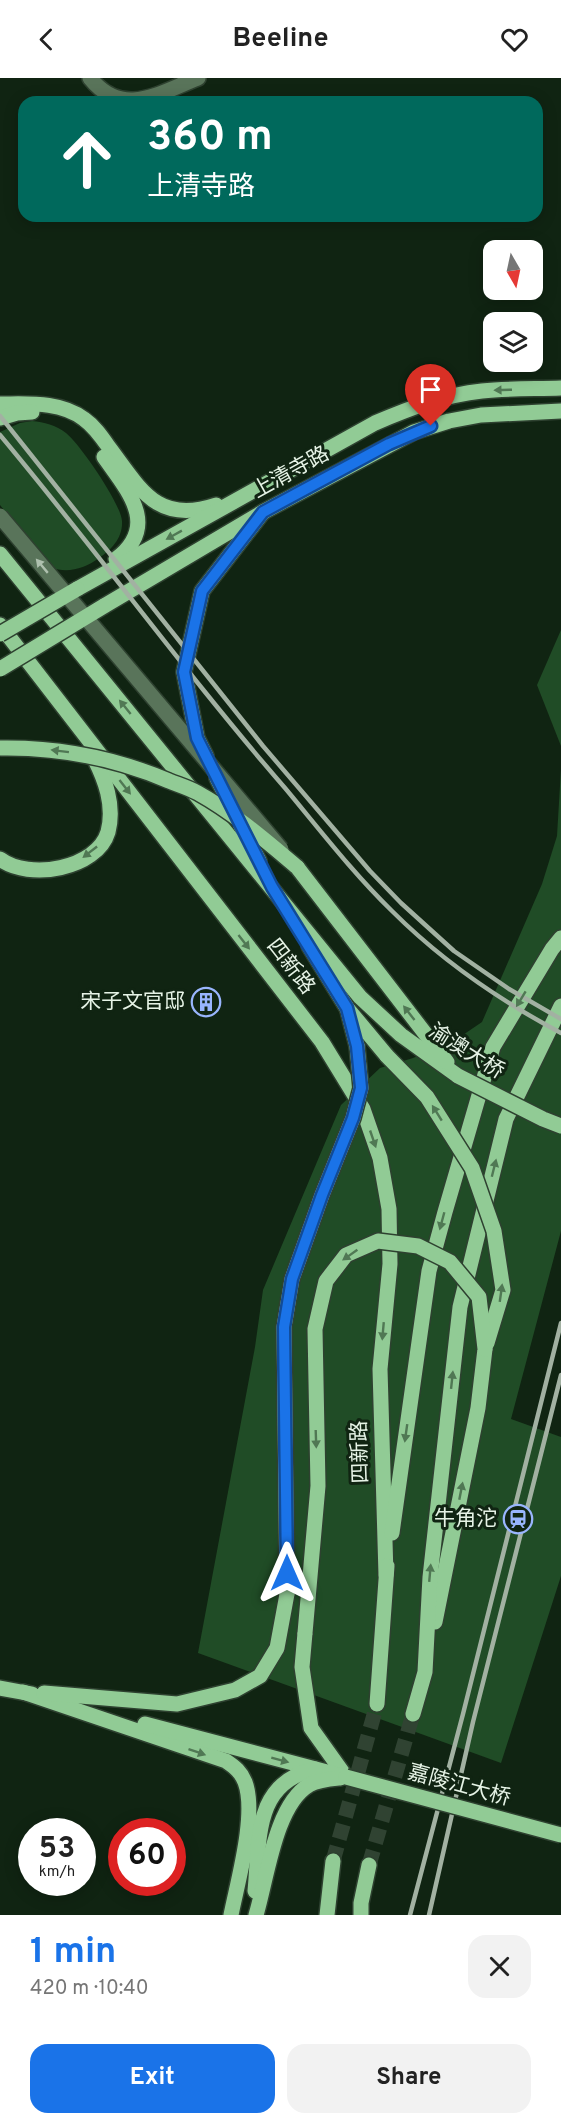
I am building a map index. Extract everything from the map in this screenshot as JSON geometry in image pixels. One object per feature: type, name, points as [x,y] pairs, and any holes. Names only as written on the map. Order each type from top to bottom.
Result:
[{"type":"main road","name":"上清寺路","points":[[0,634],[375,423],[410,407],[446,397],[482,391],[561,388]]},
{"type":"main road","points":[[0,404],[53,406],[82,417],[93,426],[142,491],[154,502],[181,511],[214,506],[282,475]]},
{"type":"main road","name":"上清寺路","points":[[0,669],[263,512],[414,432],[448,421],[481,415],[561,411]]},
{"type":"main road","points":[[0,418],[16,413],[53,413],[76,423],[86,432],[128,490],[138,519],[137,535],[130,549],[77,589]]},
{"type":"main road","points":[[263,512],[202,591],[184,672],[197,738],[272,887],[347,1008],[387,1056],[427,1097],[472,1168],[494,1231],[503,1290],[485,1349],[478,1408],[425,1672],[412,1714]]},
{"type":"main road","name":"四新路","points":[[0,554],[360,997]]},
{"type":"main road","name":"四新路","points":[[0,625],[322,1042],[363,1109],[380,1158],[389,1209],[390,1264],[380,1369],[386,1575]]},
{"type":"main road","points":[[0,859],[23,870],[47,871],[70,865],[94,852],[107,834],[111,814],[107,790],[76,724]]},
{"type":"main road","points":[[0,748],[29,747],[81,754],[135,767],[198,793],[249,827],[297,867],[458,1076]]},
{"type":"main road","points":[[377,1704],[386,1575],[429,1271],[492,1047],[556,943]]},
{"type":"main road","name":"渝澳大桥","points":[[360,997],[401,1035],[458,1076],[561,1126]]},
{"type":"main road","points":[[425,1672],[430,1577],[460,1307],[506,1119],[561,1006]]},
{"type":"main road","points":[[0,1688],[23,1692],[177,1704],[235,1690],[260,1677],[277,1648],[287,1594],[284,1327],[292,1279],[353,1118],[361,1088],[357,1046],[347,1008]]},
{"type":"main road","points":[[254,1915],[278,1830],[291,1802],[309,1785],[321,1780],[346,1777],[311,1728],[302,1666],[318,1486],[315,1329],[326,1281],[346,1255],[378,1241],[418,1246],[450,1262],[478,1297],[485,1349]]},
{"type":"main road","points":[[23,1692],[226,1761],[237,1769],[244,1780],[248,1794],[249,1812],[231,1915]]},
{"type":"main road","name":"嘉陵江大桥","points":[[23,1692],[561,1835]]},
{"type":"main road","points":[[254,1915],[262,1828],[268,1802],[282,1783],[302,1772],[315,1769]]},
{"type":"main road","points":[[327,1915],[333,1861]]},
{"type":"main road","points":[[362,1915],[361,1903],[369,1865]]},
{"type":"street","points":[[90,78],[112,96]]},
{"type":"street","points":[[152,96],[198,78]]},
{"type":"street","points":[[0,516],[297,867]]},
{"type":"green space","points":[[32,421],[54,426],[72,439],[99,475],[120,513],[121,533],[115,543],[103,555],[82,567],[70,570],[51,568],[0,505],[0,432],[20,423]]},
{"type":"green space","points":[[561,630],[561,746],[537,685]]},
{"type":"green space","points":[[561,769],[561,1231],[511,1419],[561,1437],[561,1576],[501,1763],[198,1653],[255,1347],[263,1290],[341,1105],[380,1068],[413,1058],[454,1041],[482,1022],[542,884],[557,836]]},
{"type":"tunnel","points":[[333,1861],[377,1704]]},
{"type":"tunnel","points":[[369,1865],[413,1714]]},
{"type":"railway","points":[[0,416],[263,746],[370,871],[454,951],[509,989],[561,1019]]},
{"type":"railway","points":[[0,435],[212,701],[378,897],[451,963],[493,993],[561,1033]]},
{"type":"railway","points":[[410,1915],[561,1323]]},
{"type":"railway","points":[[429,1915],[473,1722],[561,1375]]},
{"type":"place","name":"宋子文官邸","points":[[206,1002]]},
{"type":"place","name":"牛角沱","points":[[518,1519]]},
{"type":"route","points":[[287,1573],[284,1327],[292,1279],[353,1118],[361,1088],[357,1046],[347,1008],[272,887],[197,738],[184,672],[202,591],[263,512],[389,444],[431,426]]}]
